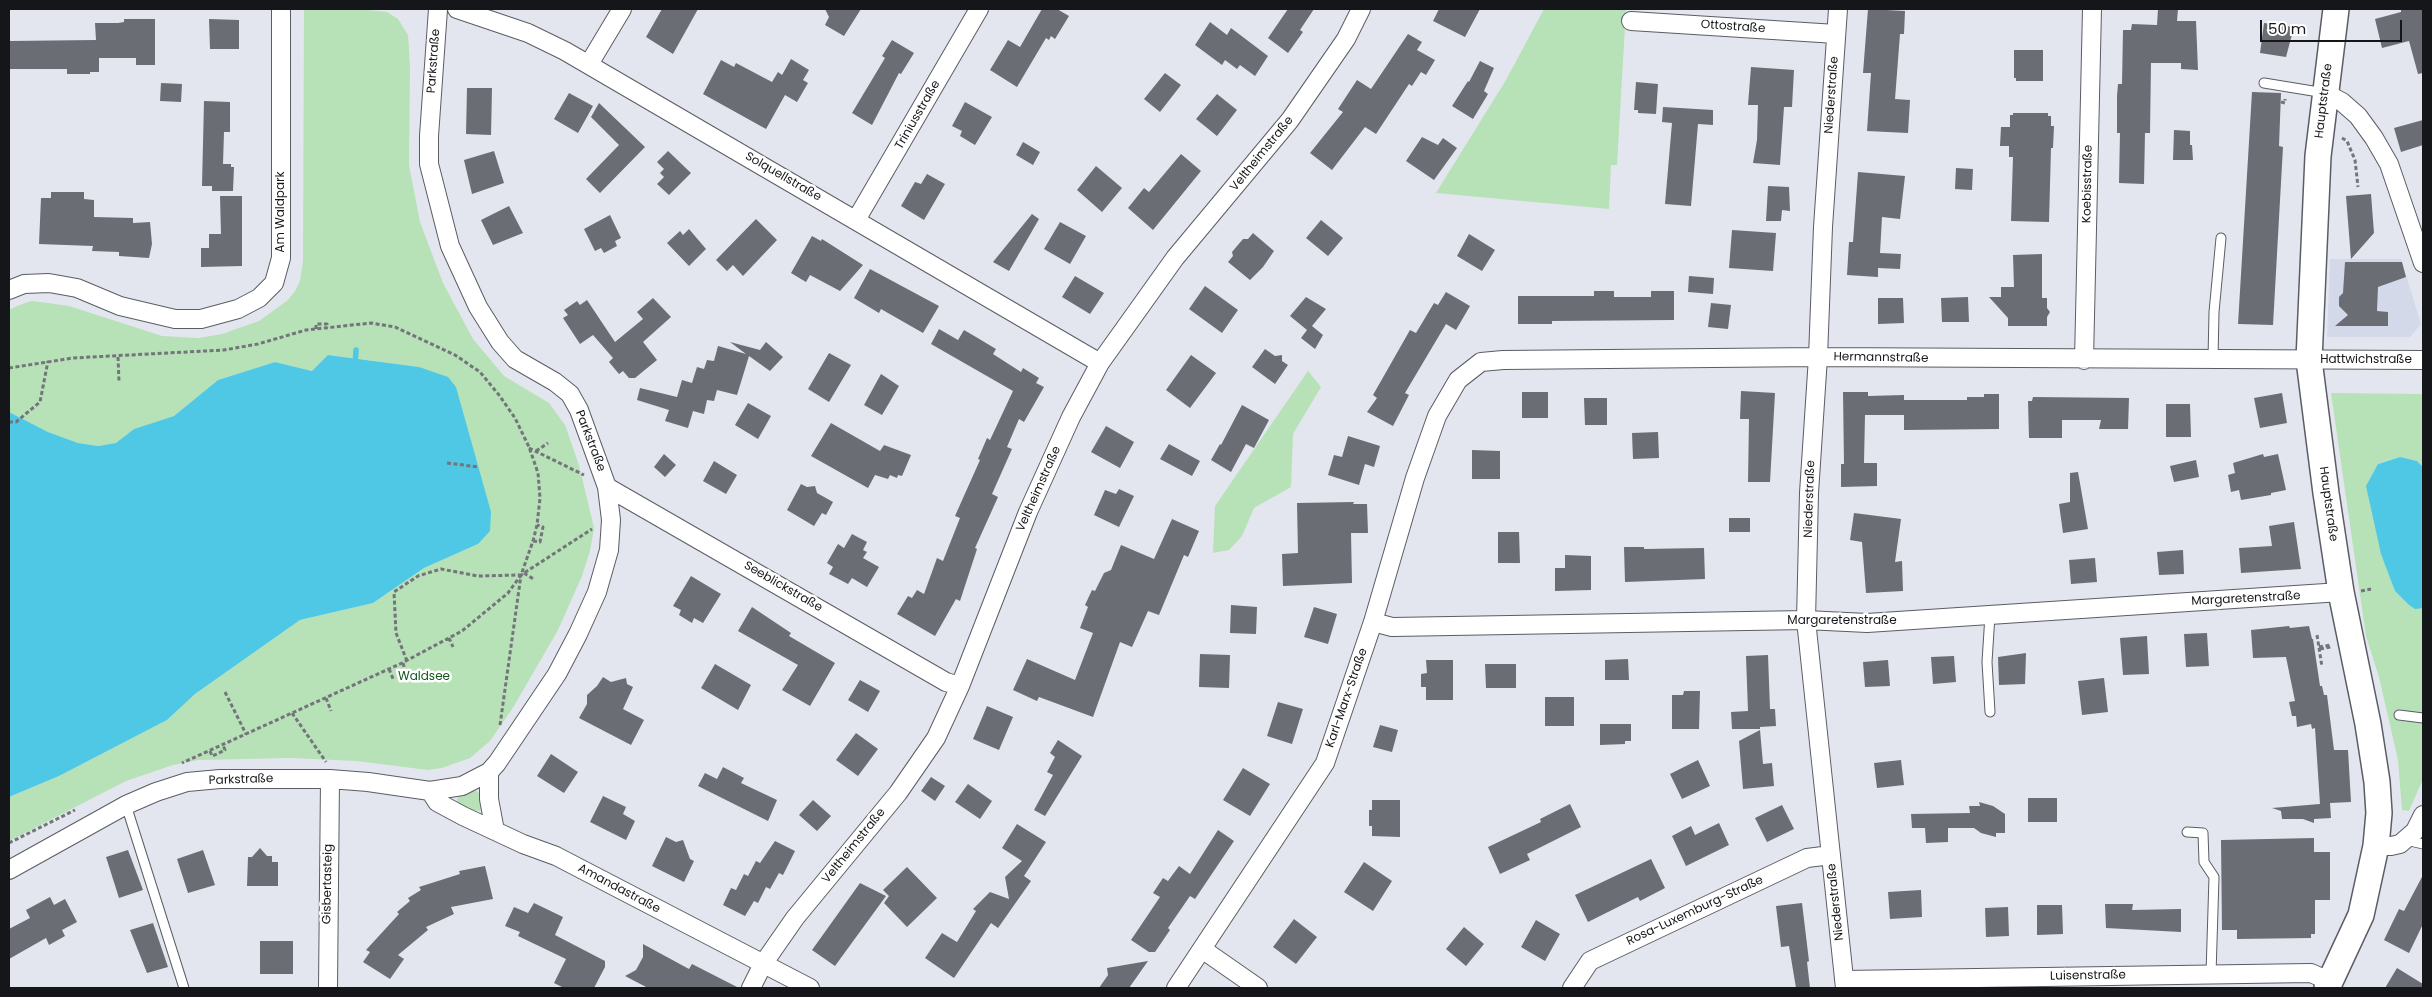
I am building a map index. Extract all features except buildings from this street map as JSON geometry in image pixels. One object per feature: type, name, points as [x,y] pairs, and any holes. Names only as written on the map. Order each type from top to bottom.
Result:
[{"type":"street","name":"Am Waldpark","points":[[9,290],[24,284],[49,283],[77,288],[120,306],[175,319],[201,319],[238,309],[259,298],[274,283],[281,258],[281,9]]},
{"type":"street","name":"Parkstraße","points":[[9,870],[126,805],[156,792],[188,782],[220,779],[330,780],[368,782],[430,791],[462,786],[489,772],[557,674],[578,634],[597,592],[609,550],[611,520],[607,487],[579,410],[570,394],[555,382],[515,359],[500,342],[478,306],[450,246],[429,164],[429,136],[438,9]]},
{"type":"street","name":"Solquellstraße","points":[[457,9],[528,33],[589,64],[1100,363]]},
{"type":"street","points":[[589,64],[622,9]]},
{"type":"street","name":"Triniusstraße","points":[[856,220],[979,9]]},
{"type":"street","name":"Veltheimstraße","points":[[751,988],[764,964],[795,918],[898,793],[936,738],[960,686],[1028,512],[1071,417],[1100,363],[1175,258],[1290,120],[1346,39],[1361,9]]},
{"type":"street","name":"Niederstraße","points":[[1838,9],[1823,228],[1818,358],[1809,493],[1806,620],[1845,984]]},
{"type":"street","name":"Koebisstraße","points":[[2084,360],[2092,9]]},
{"type":"street","name":"Hauptstraße","points":[[2329,985],[2361,915],[2376,846],[2378,812],[2377,782],[2351,591],[2326,493],[2309,360],[2316,188],[2325,93],[2336,9]]},
{"type":"street","name":"Ottostraße","points":[[1630,21],[1836,34]]},
{"type":"street","points":[[2325,93],[2342,102],[2358,116],[2374,138],[2389,164],[2423,264]]},
{"type":"street","name":"Hermannstraße","points":[[1458,380],[1481,362],[1503,360],[1818,358],[2309,360]]},
{"type":"street","name":"Hattwichstraße","points":[[2309,360],[2423,360]]},
{"type":"street","name":"Karl-Marx-Straße","points":[[1176,988],[1325,763],[1373,622],[1415,478],[1437,416],[1458,380]]},
{"type":"street","name":"Seeblickstraße","points":[[607,487],[946,682],[960,686]]},
{"type":"street","name":"Margaretenstraße","points":[[1373,622],[1392,627],[1806,620],[1868,623],[2351,591]]},
{"type":"street","points":[[489,772],[489,799],[495,831]]},
{"type":"street","name":"Gisbertasteig","points":[[328,988],[330,780]]},
{"type":"street","name":"Amandastraße","points":[[430,791],[437,802],[495,831],[556,856],[810,988]]},
{"type":"street","points":[[2376,846],[2391,846],[2405,840],[2415,831],[2423,815]]},
{"type":"street","name":"Rosa-Luxemburg-Straße","points":[[1572,988],[1590,961],[1807,858],[1832,855]]},
{"type":"street","points":[[1202,949],[1258,988]]},
{"type":"street","name":"Luisenstraße","points":[[1845,984],[2311,972],[2329,985]]},
{"type":"lane","points":[[2264,83],[2325,93]]},
{"type":"lane","points":[[2213,359],[2214,312],[2221,238]]},
{"type":"lane","points":[[1990,615],[1987,662],[1990,712]]},
{"type":"lane","points":[[2399,715],[2423,718]]},
{"type":"lane","points":[[126,805],[184,988]]},
{"type":"lane","points":[[2188,832],[2203,833],[2204,862],[2214,877],[2211,974]]},
{"type":"lane","points":[[2405,840],[2423,844]]},
{"type":"path","points":[[2338,136],[2347,141],[2355,160],[2358,188]]},
{"type":"path","points":[[9,368],[48,361],[224,350],[316,329],[371,324],[395,327],[455,354],[480,372],[500,395],[515,418],[529,448],[539,481],[540,498],[533,541],[522,574],[500,726]]},
{"type":"path","points":[[118,357],[119,382]]},
{"type":"path","points":[[9,422],[16,422],[40,402],[48,361]]},
{"type":"path","points":[[536,451],[548,443]]},
{"type":"path","points":[[529,448],[607,487]]},
{"type":"path","points":[[447,463],[479,467]]},
{"type":"path","points":[[176,766],[407,661],[449,638],[484,614],[508,593],[522,574],[590,530],[611,520]]},
{"type":"path","points":[[533,541],[540,542],[543,527],[536,525]]},
{"type":"path","points":[[407,661],[396,633],[394,592],[418,576],[441,569],[478,576],[522,574],[535,580]]},
{"type":"path","points":[[2351,591],[2371,589]]},
{"type":"path","points":[[2317,635],[2322,666]]},
{"type":"path","points":[[449,638],[453,647]]},
{"type":"path","points":[[2318,648],[2327,647]]},
{"type":"path","points":[[402,663],[408,677]]},
{"type":"path","points":[[389,669],[394,681]]},
{"type":"path","points":[[225,692],[246,734]]},
{"type":"path","points":[[326,698],[331,711]]},
{"type":"path","points":[[292,714],[325,758],[330,780]]},
{"type":"path","points":[[9,843],[80,808]]},
{"type":"shaded area","points":[[2330,259],[2401,259],[2421,324],[2410,337],[2327,337]]},
{"type":"green space","name":"Waldsee","points":[[304,9],[358,9],[387,12],[398,19],[408,35],[410,66],[409,165],[420,222],[443,283],[473,339],[504,376],[549,403],[565,425],[579,465],[594,528],[590,551],[582,576],[558,630],[514,706],[490,741],[470,758],[442,768],[428,770],[357,761],[291,758],[198,760],[173,765],[126,781],[9,841],[9,797],[59,776],[167,720],[195,694],[300,620],[373,603],[424,568],[478,544],[419,367],[329,355],[312,371],[275,362],[218,380],[174,416],[134,429],[117,443],[98,446],[78,443],[48,432],[9,412],[9,310],[17,306],[31,301],[69,306],[162,336],[199,338],[222,334],[259,321],[288,300],[295,291],[300,281],[303,261]]},
{"type":"green space","points":[[1544,9],[1626,9],[1617,165],[1611,165],[1609,209],[1436,193],[1506,80]]},
{"type":"green space","points":[[1308,371],[1321,387],[1293,434],[1291,487],[1254,508],[1242,536],[1229,550],[1213,553],[1215,506]]},
{"type":"green space","points":[[2331,393],[2423,394],[2423,467],[2417,461],[2400,457],[2379,463],[2374,473],[2395,591],[2409,605],[2423,608],[2423,779],[2409,811],[2402,810],[2398,760],[2379,677],[2366,636]]},
{"type":"green space","points":[[475,790],[480,794],[482,808],[480,811],[458,803],[457,799],[459,796]]},
{"type":"water","points":[[328,355],[419,367],[448,377],[456,387],[491,512],[490,531],[478,544],[424,568],[373,603],[300,620],[195,694],[167,720],[59,776],[9,797],[9,412],[48,432],[78,443],[98,446],[116,443],[134,429],[174,416],[218,380],[275,362],[312,371]]},
{"type":"water","points":[[2400,457],[2417,461],[2423,467],[2423,608],[2415,609],[2395,591],[2381,554],[2366,486],[2378,464]]},
{"type":"waterway","points":[[355,366],[356,350]]}]
